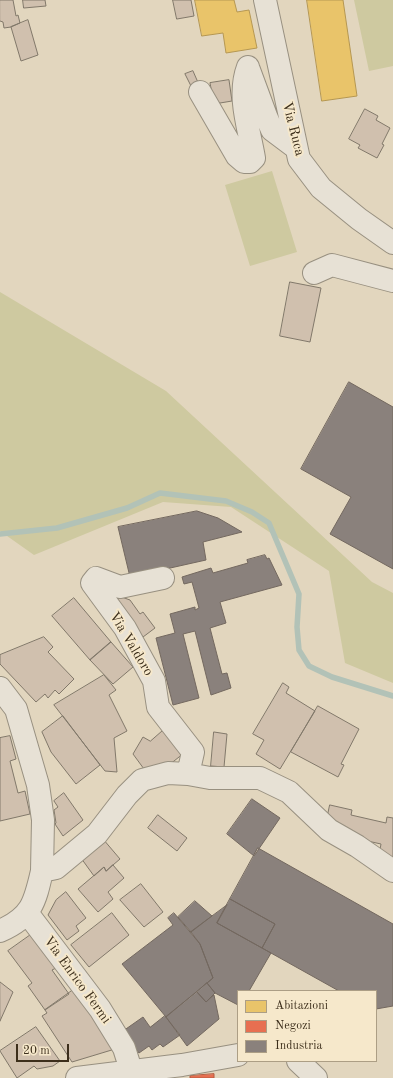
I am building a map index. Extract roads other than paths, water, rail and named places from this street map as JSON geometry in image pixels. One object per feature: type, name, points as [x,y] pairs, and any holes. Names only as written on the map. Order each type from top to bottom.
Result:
[{"type":"street","name":"Via Ruca","points":[[265,0],[299,159],[321,188],[359,219],[393,242]]},
{"type":"street","points":[[200,92],[237,156],[244,162],[250,162],[254,158],[244,107],[243,80],[246,60],[272,130],[296,148]]},
{"type":"street","points":[[224,108],[231,145]]},
{"type":"street","points":[[314,273],[332,265],[393,281]]},
{"type":"street","name":"Via Valdoro","points":[[163,578],[120,587],[96,578],[92,583],[125,628],[154,681],[158,707],[193,752],[188,774]]},
{"type":"street","points":[[0,688],[16,709],[38,785],[43,820],[42,871],[36,897],[28,914],[0,931]]},
{"type":"street","points":[[42,871],[56,868],[97,834],[126,795],[142,780],[168,773],[188,774],[210,778],[260,778],[289,792],[329,830],[357,846],[393,871]]},
{"type":"street","name":"Via Enrico Fermi","points":[[28,914],[100,1009],[124,1048],[131,1070]]},
{"type":"street","points":[[77,1078],[131,1070],[183,1071],[237,1055]]},
{"type":"street","points":[[299,1062],[316,1078]]},
{"type":"waterway","points":[[0,534],[57,528],[127,508],[160,493],[226,501],[252,512],[269,523],[299,594],[297,627],[299,650],[309,666],[332,677],[393,696]]}]
